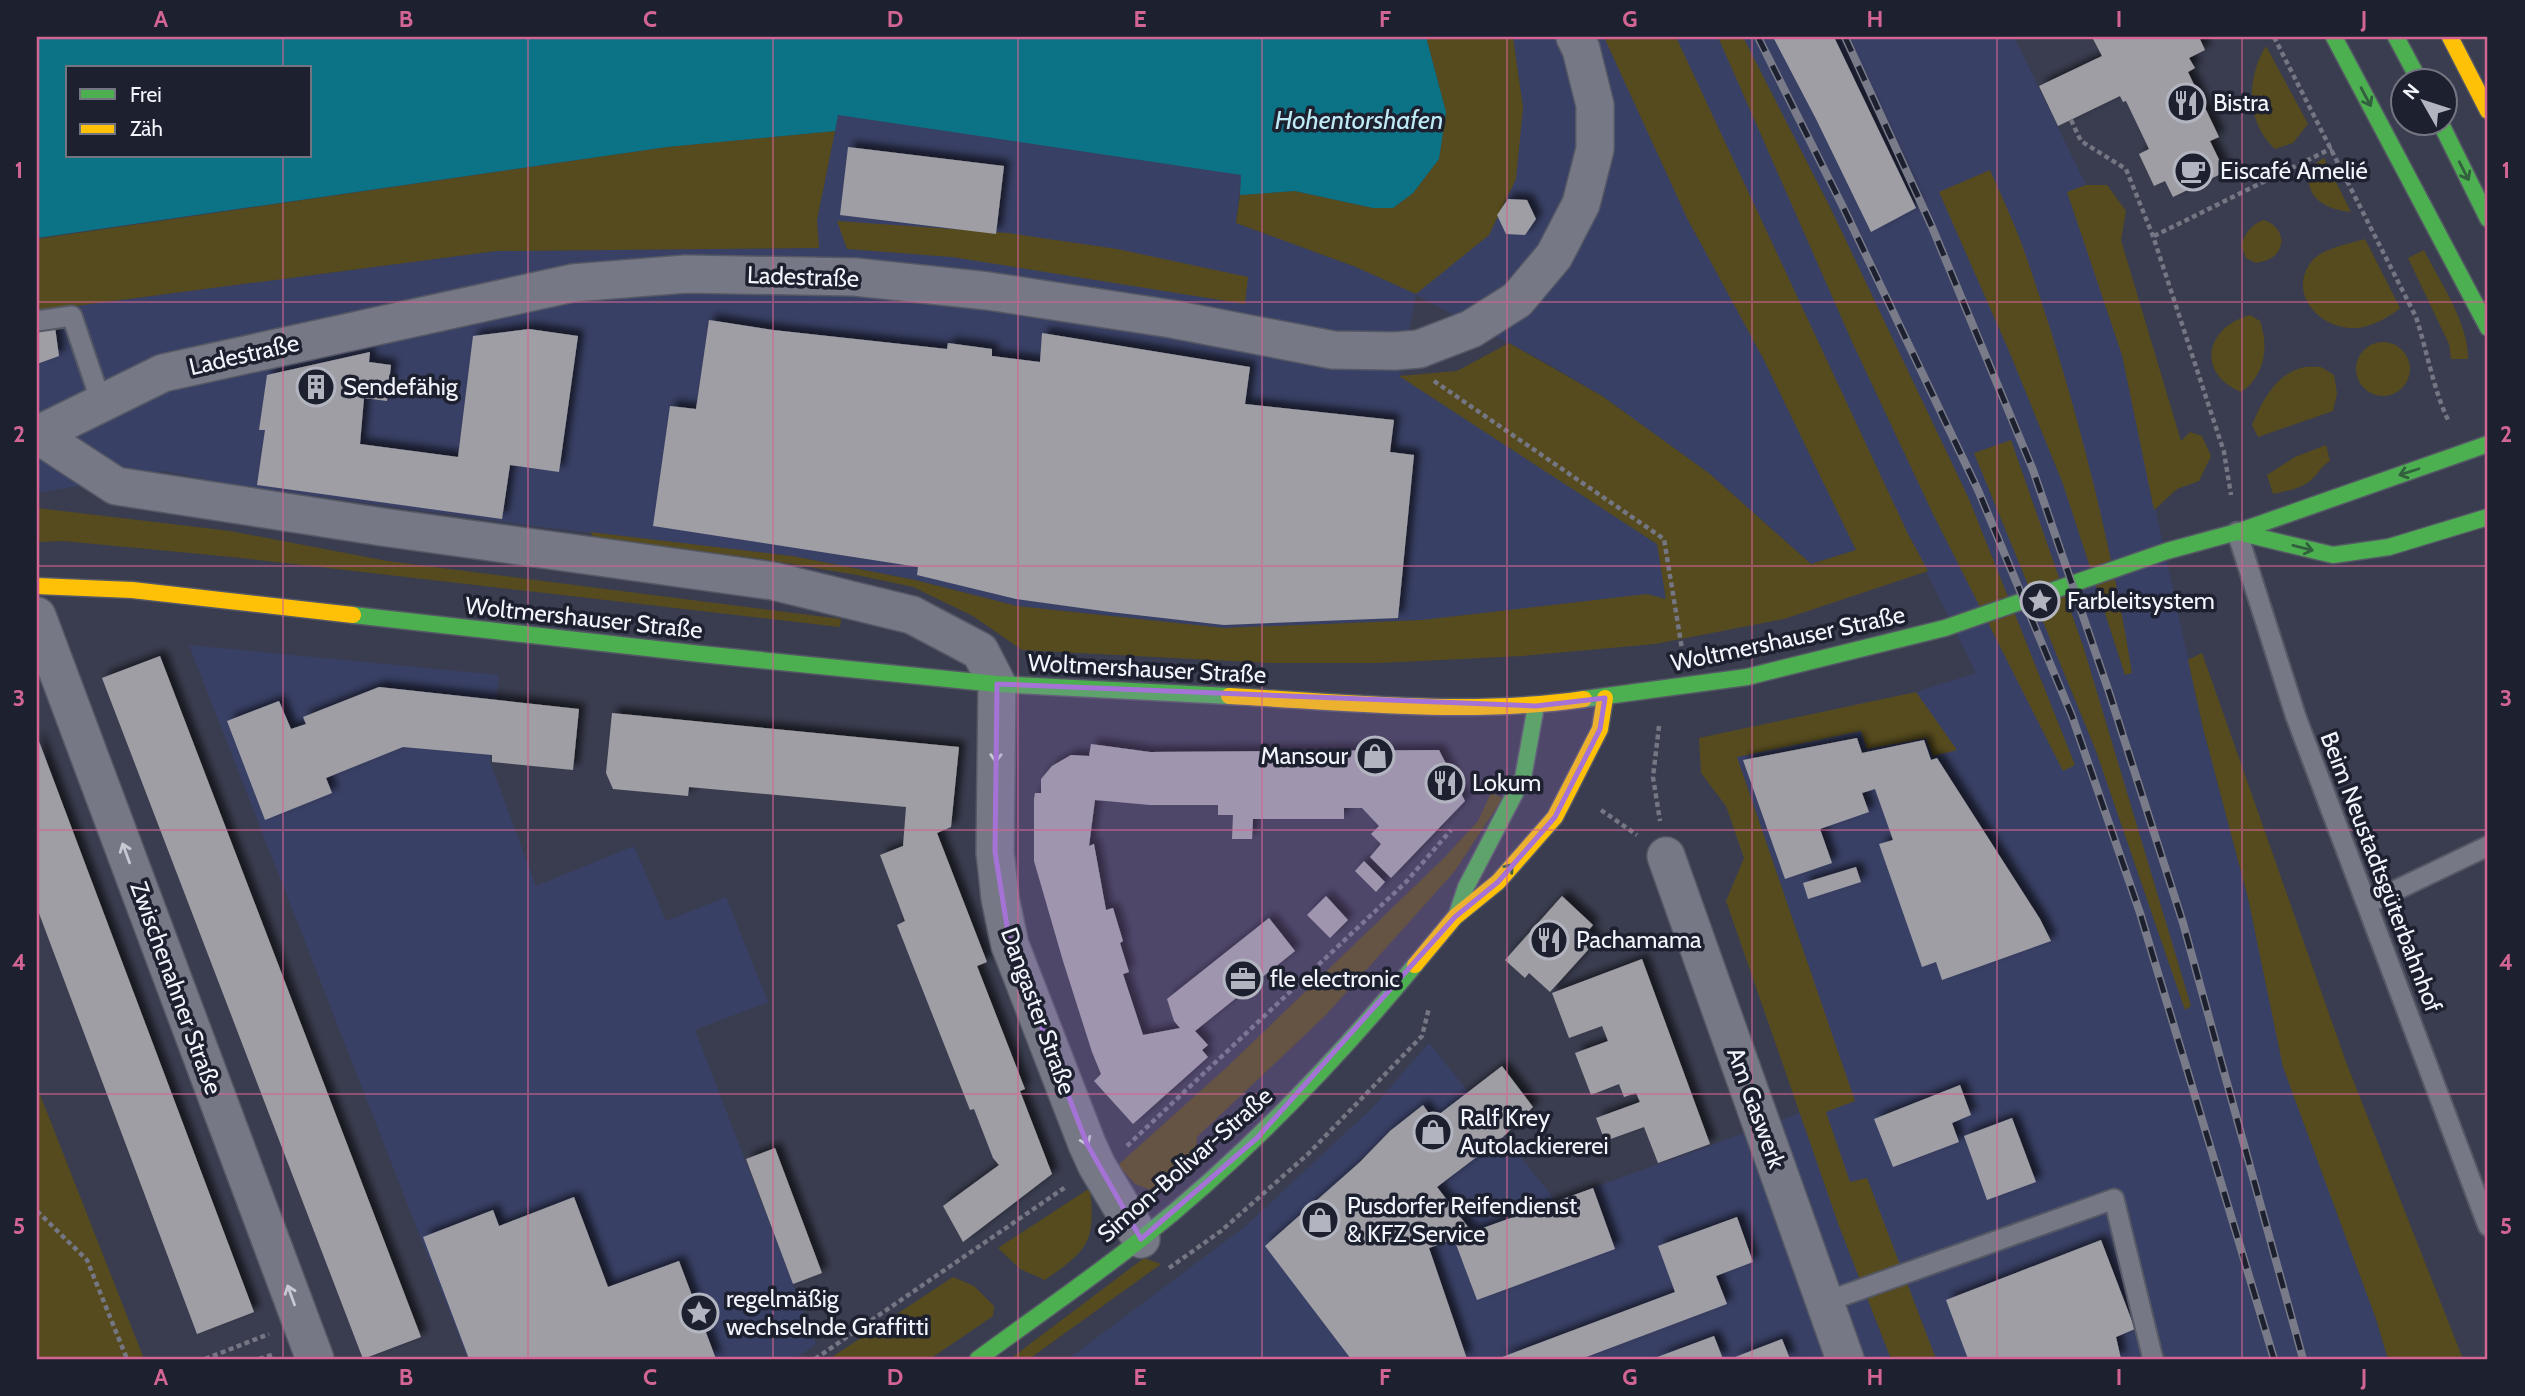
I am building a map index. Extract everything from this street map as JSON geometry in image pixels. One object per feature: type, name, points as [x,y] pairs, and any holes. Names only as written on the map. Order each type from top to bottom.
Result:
[{"type":"main road","points":[[2334,37],[2488,328]]},
{"type":"main road","points":[[2396,37],[2411,66]]},
{"type":"main road","points":[[2450,37],[2488,111]]},
{"type":"main road","points":[[2447,136],[2488,219]]},
{"type":"main road","name":"Woltmershauser Straße","points":[[37,586],[132,590],[701,654],[997,684],[1428,706],[1536,706],[1747,677],[1945,628],[2166,551],[2237,532],[2488,444]]},
{"type":"main road","name":"Woltmershauser Straße","points":[[2237,532],[2333,555],[2389,547],[2488,517]]},
{"type":"main road","name":"Simon-Bolivar-Straße","points":[[978,1359],[1141,1238],[1257,1138],[1382,1005],[1455,917],[1498,882],[1555,817],[1600,729],[1605,698]]},
{"type":"main road","name":"Simon-Bolivar-Straße","points":[[1455,917],[1466,887],[1523,778],[1536,706]]},
{"type":"street","name":"Ladestraße","points":[[37,435],[163,373],[573,283],[685,274],[855,277],[961,288],[1172,319],[1333,350],[1419,349],[1471,329],[1517,300],[1554,256],[1581,204],[1595,149],[1595,105],[1581,49],[1575,37]]},
{"type":"street","name":"Ladestraße","points":[[37,435],[116,486],[382,527],[773,581],[912,615],[980,651],[997,684]]},
{"type":"street","name":"Zwischenahner Straße","points":[[37,616],[315,1359]]},
{"type":"street","name":"Dangaster Straße","points":[[997,684],[995,852],[1000,898],[1010,945],[1097,1166],[1141,1238]]},
{"type":"street","name":"Am Gaswerk","points":[[1666,856],[1845,1359]]},
{"type":"lane","points":[[37,321],[72,316],[102,402]]},
{"type":"lane","name":"Beim Neustadtsgüterbahnhof","points":[[2237,532],[2296,717],[2488,1226]]},
{"type":"lane","points":[[2367,904],[2488,846]]},
{"type":"lane","points":[[1825,1302],[2115,1199],[2153,1359]]},
{"type":"path","points":[[2274,37],[2416,317],[2429,356],[2438,399],[2464,453]]},
{"type":"path","points":[[2071,120],[2081,141],[2126,169],[2153,236],[2224,452],[2237,532]]},
{"type":"path","points":[[2153,236],[2332,148]]},
{"type":"path","points":[[1419,349],[1436,383],[1664,539],[1682,649]]},
{"type":"path","points":[[1663,689],[1653,777],[1666,856]]},
{"type":"path","points":[[1596,808],[1666,856]]},
{"type":"path","points":[[816,1359],[1127,1146],[1406,882],[1459,822]]},
{"type":"path","points":[[37,1211],[87,1260],[127,1359]]},
{"type":"path","points":[[205,1359],[300,1322]]},
{"type":"highlighted area","points":[[997,684],[1536,706],[1605,698],[1600,729],[1555,817],[1498,882],[1455,917],[1257,1138],[1141,1239],[1087,1144],[1010,945],[995,852]]},
{"type":"shaded area","points":[[1426,37],[1513,37],[1523,108],[1516,179],[1489,235],[1416,294],[1356,267],[1236,223],[1240,195],[1295,191],[1373,208],[1393,208],[1413,193],[1439,159],[1446,112]]},
{"type":"shaded area","points":[[1513,37],[2014,37],[2086,185],[2068,192],[2122,355],[2203,728],[2248,898],[2388,1359],[1068,1359],[1247,1225],[1372,1108],[1429,1043],[1556,1201],[1800,1113],[1726,901],[1744,858],[1726,806],[1701,773],[1699,738],[1916,692],[1976,673],[1908,534],[1811,564],[1710,474],[1602,396],[1549,364],[1416,295],[1400,376],[1657,544],[1666,599],[1422,620],[1224,628],[1017,606],[915,580],[792,556],[534,526],[235,485],[164,471],[37,493],[37,311],[496,251],[818,248],[817,220],[838,115],[1241,175],[1236,223],[1356,267],[1416,294],[1523,108]]},
{"type":"shaded area","points":[[1604,37],[1676,37],[1908,534],[1928,571],[1784,619],[1655,644],[1522,656],[1379,663],[1270,663],[1022,650],[973,616],[913,587],[762,559],[594,537],[590,532],[792,556],[915,580],[1017,606],[1224,628],[1422,620],[1647,594],[1666,599],[1657,544],[1399,376],[1457,371],[1509,343],[1602,396],[1710,474],[1811,564],[1856,550],[1764,360],[1687,218]]},
{"type":"shaded area","points":[[1718,37],[1743,37],[1830,207],[1969,499],[2075,765],[2063,771],[1933,514],[1853,344]]},
{"type":"shaded area","points":[[2266,46],[2308,124],[2293,143],[2275,149],[2259,126],[2252,100],[2255,72]]},
{"type":"shaded area","points":[[835,131],[817,220],[819,248],[496,251],[37,311],[37,239],[667,147]]},
{"type":"shaded area","points":[[2324,158],[2351,212],[2332,208],[2313,194],[2310,167]]},
{"type":"shaded area","points":[[1990,170],[2023,248],[2075,412],[2123,621],[2132,673],[2125,675],[2063,484],[2009,351],[1939,192]]},
{"type":"shaded area","points":[[2086,185],[2107,185],[2126,211],[2121,240],[2181,441],[2190,432],[2202,436],[2211,456],[2199,481],[2177,489],[2154,510],[2122,355],[2067,192]]},
{"type":"shaded area","points":[[2263,220],[2278,230],[2281,246],[2273,257],[2256,263],[2246,258],[2241,246],[2249,230]]},
{"type":"shaded area","points":[[837,221],[1008,233],[1117,249],[1248,277],[1245,304],[952,257],[847,249]]},
{"type":"shaded area","points":[[2365,239],[2400,308],[2380,321],[2362,327],[2344,327],[2331,323],[2320,317],[2306,298],[2303,287],[2305,274],[2311,262],[2322,253]]},
{"type":"shaded area","points":[[2424,250],[2459,318],[2468,359],[2451,359],[2449,344],[2408,258]]},
{"type":"shaded area","points":[[2250,315],[2260,321],[2263,331],[2263,360],[2255,378],[2241,392],[2217,374],[2212,363],[2212,351],[2223,330]]},
{"type":"shaded area","points":[[2383,342],[2402,350],[2410,369],[2402,388],[2383,396],[2364,388],[2356,369],[2364,350]]},
{"type":"shaded area","points":[[2321,367],[2334,375],[2337,393],[2333,411],[2258,437],[2252,425],[2275,385],[2298,369]]},
{"type":"shaded area","points":[[2011,440],[2084,649],[2191,1006],[2185,1010],[2096,751],[1974,453]]},
{"type":"shaded area","points":[[2326,445],[2330,461],[2310,481],[2297,488],[2273,494],[2267,475],[2295,457]]},
{"type":"shaded area","points":[[37,508],[230,531],[387,561],[841,619],[840,627],[232,557],[63,541],[37,542]]},
{"type":"shaded area","points":[[189,645],[499,675],[490,762],[536,886],[634,846],[666,921],[726,897],[768,1002],[695,1030],[816,1344],[795,1359],[468,1359]]},
{"type":"shaded area","points":[[2202,653],[2346,1062],[2463,1359],[2388,1359],[2376,1319],[2283,1067],[2248,898],[2188,660]]},
{"type":"shaded area","points":[[1916,692],[1957,750],[1933,756],[1926,738],[1867,749],[1861,731],[1737,757],[1855,1101],[1826,1112],[1850,1182],[1867,1178],[1936,1359],[1891,1359],[1839,1226],[1726,901],[1744,858],[1726,806],[1701,773],[1699,738]]},
{"type":"shaded area","points":[[1491,793],[1503,798],[1454,872],[1325,1016],[1197,1137],[1196,1158],[1156,1192],[1135,1184],[1118,1165],[1227,1067],[1444,858],[1478,821]]},
{"type":"shaded area","points":[[37,1087],[144,1359],[37,1359]]},
{"type":"shaded area","points":[[1090,1188],[1092,1221],[1086,1243],[1071,1261],[1045,1280],[1020,1269],[998,1248]]},
{"type":"shaded area","points":[[1144,1258],[1161,1264],[1029,1359],[1010,1359]]},
{"type":"shaded area","points":[[953,1277],[974,1286],[994,1306],[993,1316],[930,1359],[829,1359]]},
{"type":"water","name":"Hohentorshafen","points":[[37,37],[1426,37],[1446,112],[1439,159],[1413,193],[1393,208],[1373,208],[1295,191],[1240,195],[1241,175],[838,115],[835,131],[667,147],[37,238]]},
{"type":"building","points":[[1773,37],[1834,37],[1916,208],[1871,232]]},
{"type":"building","points":[[2092,37],[2199,37],[2205,50],[2189,58],[2195,68],[2188,72],[2219,137],[2210,141],[2225,172],[2173,197],[2165,181],[2154,186],[2139,154],[2149,149],[2126,101],[2123,102],[2120,96],[2058,126],[2039,86],[2102,56]]},
{"type":"building","points":[[848,147],[1004,166],[996,234],[840,215]]},
{"type":"building","points":[[1508,199],[1527,200],[1536,219],[1525,235],[1506,234],[1497,215]]},
{"type":"building","points":[[709,320],[773,330],[947,349],[948,343],[992,349],[992,356],[1040,362],[1042,333],[1250,367],[1245,404],[1394,420],[1390,452],[1414,455],[1398,618],[1224,625],[1110,612],[1016,599],[917,575],[918,567],[653,526],[670,406],[696,409]]},
{"type":"building","points":[[55,327],[59,356],[37,364],[37,329]]},
{"type":"building","points":[[529,329],[578,336],[559,472],[510,465],[502,519],[257,485],[265,430],[259,430],[267,375],[370,352],[369,362],[391,365],[387,401],[364,398],[360,444],[458,457],[473,336]]},
{"type":"building","points":[[160,656],[421,1337],[363,1359],[102,678]]},
{"type":"building","points":[[379,687],[579,709],[573,770],[492,762],[492,755],[403,747],[326,778],[332,793],[265,820],[227,721],[279,701],[291,729],[306,724],[303,717]]},
{"type":"building","points":[[612,713],[959,747],[951,827],[937,833],[987,962],[977,966],[1025,1089],[1020,1091],[1052,1174],[963,1242],[943,1206],[999,1165],[993,1158],[974,1109],[970,1110],[897,925],[905,921],[880,855],[903,846],[906,807],[689,787],[688,796],[613,789],[606,773]]},
{"type":"building","points":[[37,736],[254,1312],[197,1334],[37,908]]},
{"type":"building","points":[[1857,738],[1862,753],[1924,740],[1931,760],[1937,758],[2040,919],[2051,941],[1942,980],[1936,962],[1922,967],[1879,844],[1893,840],[1875,789],[1862,793],[1869,812],[1820,829],[1832,863],[1785,879],[1743,760]]},
{"type":"building","points":[[1091,744],[1150,752],[1439,750],[1465,801],[1391,878],[1370,857],[1381,844],[1371,834],[1379,826],[1362,808],[1344,808],[1344,819],[1253,819],[1252,839],[1232,839],[1233,815],[1218,815],[1218,805],[1150,805],[1095,800],[1089,846],[1094,844],[1106,910],[1113,908],[1123,941],[1120,943],[1129,972],[1123,974],[1143,1035],[1180,1028],[1174,1021],[1167,999],[1269,918],[1295,951],[1195,1031],[1208,1045],[1202,1050],[1208,1057],[1133,1124],[1094,1081],[1101,1074],[1063,961],[1034,861],[1034,799],[1035,793],[1041,793],[1041,779],[1052,766],[1071,755],[1089,756]]},
{"type":"building","points":[[1364,861],[1385,882],[1376,892],[1355,871]]},
{"type":"building","points":[[1856,867],[1861,882],[1808,899],[1803,883]]},
{"type":"building","points":[[1326,896],[1348,920],[1330,938],[1307,915]]},
{"type":"building","points":[[1562,896],[1593,925],[1588,931],[1597,940],[1550,992],[1529,973],[1525,978],[1505,960]]},
{"type":"building","points":[[1642,959],[1710,1144],[1658,1163],[1644,1127],[1605,1141],[1596,1118],[1640,1102],[1636,1093],[1624,1097],[1619,1084],[1591,1095],[1575,1053],[1608,1041],[1602,1026],[1569,1038],[1552,993]]},
{"type":"building","points":[[1502,1066],[1533,1107],[1503,1137],[1437,1187],[1472,1232],[1593,1188],[1615,1249],[1477,1300],[1454,1239],[1429,1248],[1467,1359],[1351,1359],[1265,1246],[1360,1162],[1390,1131],[1423,1105],[1433,1119]]},
{"type":"building","points":[[1960,1085],[1971,1115],[1952,1123],[1959,1142],[1893,1167],[1874,1119]]},
{"type":"building","points":[[2012,1118],[2036,1182],[1987,1200],[1964,1136]]},
{"type":"building","points":[[775,1148],[822,1273],[793,1284],[746,1159]]},
{"type":"building","points":[[574,1197],[608,1287],[679,1261],[716,1359],[469,1359],[423,1237],[493,1210],[499,1226]]},
{"type":"building","points":[[1737,1217],[1753,1262],[1716,1276],[1727,1304],[1581,1359],[1497,1359],[1675,1292],[1658,1246]]},
{"type":"building","points":[[2101,1240],[2135,1329],[2116,1337],[2121,1359],[1968,1359],[1946,1300]]},
{"type":"building","points":[[1714,1336],[1723,1359],[1652,1359]]},
{"type":"building","points":[[1782,1339],[1790,1359],[1730,1359]]},
{"type":"railway","points":[[1758,37],[1844,209],[1978,490],[2072,716],[2140,913],[2274,1359]]},
{"type":"railway","points":[[1845,37],[1932,227],[2033,470],[2109,692],[2183,923],[2303,1359]]},
{"type":"traffic: fast","points":[[2334,37],[2488,328]]},
{"type":"traffic: fast","points":[[2396,37],[2412,66]]},
{"type":"traffic: fast","points":[[2447,136],[2488,219]]},
{"type":"traffic: fast","points":[[1584,699],[1747,677],[1945,628],[2167,551],[2237,532],[2488,444]]},
{"type":"traffic: fast","points":[[2237,532],[2333,555],[2389,547],[2488,517]]},
{"type":"traffic: fast","points":[[353,615],[997,684],[1229,696]]},
{"type":"traffic: fast","points":[[1458,911],[1466,887],[1523,778],[1536,706]]},
{"type":"traffic: fast","points":[[978,1359],[1121,1255],[1215,1176],[1319,1074],[1415,965]]},
{"type":"traffic: slow","points":[[2450,37],[2488,111]]},
{"type":"traffic: slow","points":[[37,586],[132,590],[353,615]]},
{"type":"traffic: slow","points":[[1229,696],[1451,707],[1496,707],[1584,699]]},
{"type":"traffic: slow","points":[[1415,965],[1455,917],[1498,882],[1555,817],[1600,729],[1605,698]]},
{"type":"place","name":"Bistra","points":[[2186,103]]},
{"type":"place","name":"Eiscafé Amelié","points":[[2193,171]]},
{"type":"place","name":"Sendefähig","points":[[316,387]]},
{"type":"place","name":"Farbleitsystem","points":[[2040,601]]},
{"type":"place","name":"Mansour","points":[[1375,756]]},
{"type":"place","name":"Lokum","points":[[1445,783]]},
{"type":"place","name":"Pachamama","points":[[1549,940]]},
{"type":"place","name":"fle electronic","points":[[1243,979]]},
{"type":"place","name":"Ralf Krey Autolackiererei","points":[[1433,1132]]},
{"type":"place","name":"Pusdorfer Reifendienst & KFZ Service","points":[[1320,1220]]},
{"type":"place","name":"regelmäßig wechselnde Graffitti","points":[[699,1313]]}]
